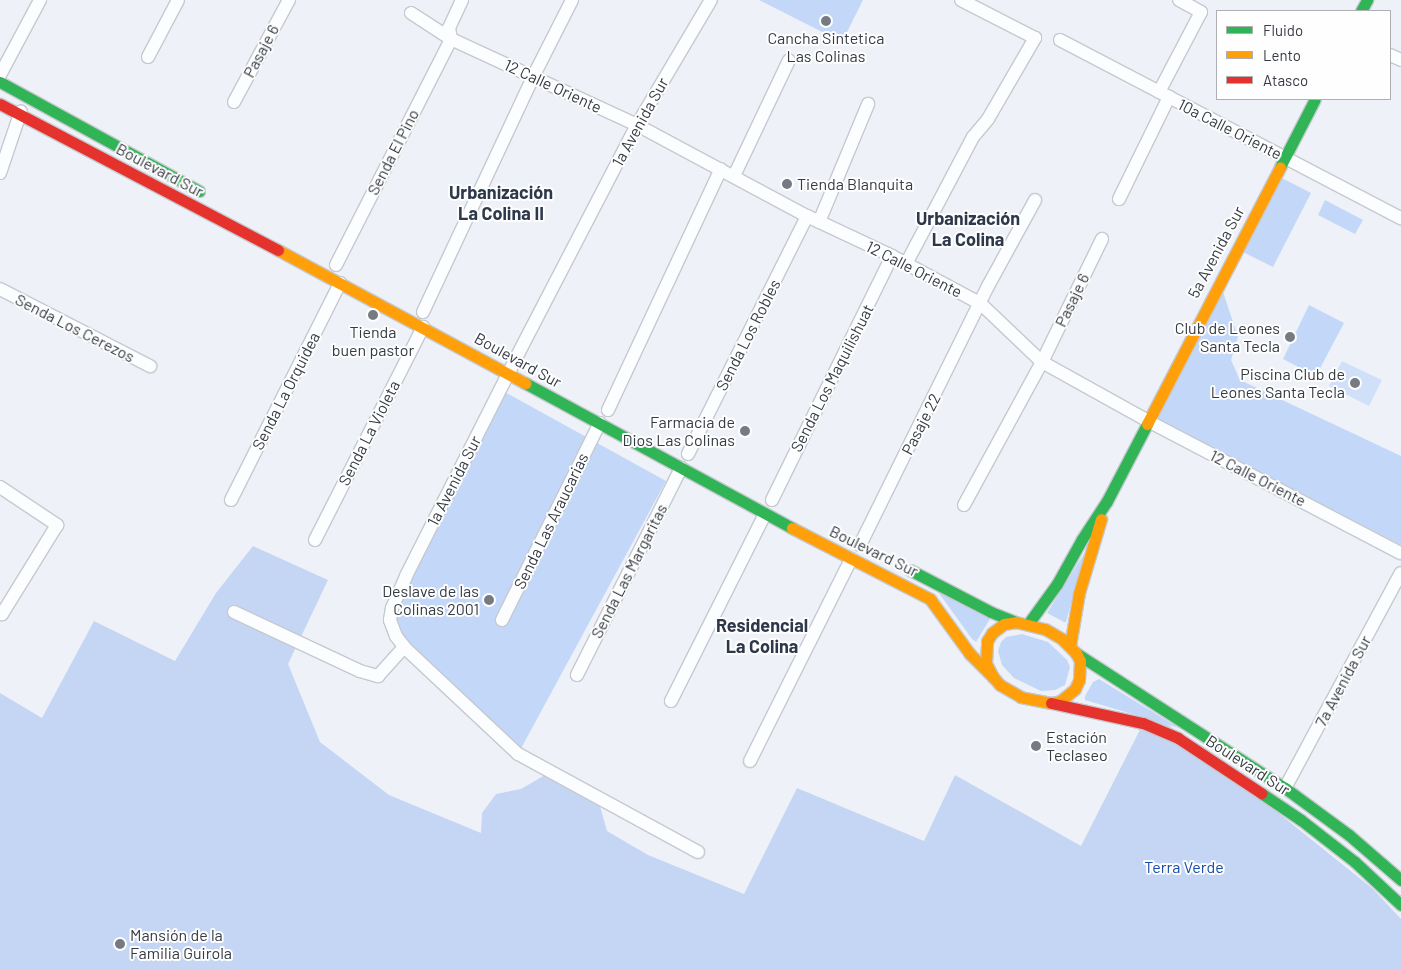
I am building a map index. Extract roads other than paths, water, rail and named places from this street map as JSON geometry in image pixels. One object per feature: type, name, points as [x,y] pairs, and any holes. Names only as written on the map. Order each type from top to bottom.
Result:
[{"type":"main road","name":"Boulevard Sur","points":[[0,82],[207,195]]},
{"type":"main road","name":"5a Avenida Sur","points":[[1028,624],[1057,584],[1082,539],[1107,501],[1218,281],[1314,100]]},
{"type":"main road","name":"Boulevard Sur","points":[[0,104],[423,327],[766,514],[851,559],[925,595],[970,654],[993,677]]},
{"type":"main road","name":"5a Avenida Sur","points":[[1073,649],[1079,593],[1107,501]]},
{"type":"main road","name":"Boulevard Sur","points":[[848,540],[864,548]]},
{"type":"main road","name":"Boulevard Sur","points":[[895,563],[991,612],[1016,622]]},
{"type":"main road","points":[[1016,622],[1028,624],[1044,629],[1073,649],[1080,671],[1075,690],[1060,700],[1051,702],[1021,697],[1000,685],[993,677],[986,663],[984,652],[987,641],[992,633],[1004,624],[1016,622]]},
{"type":"main road","name":"Boulevard Sur","points":[[1073,649],[1285,788],[1349,835],[1401,880]]},
{"type":"main road","name":"Boulevard Sur","points":[[1051,702],[1143,723],[1178,738],[1301,820],[1361,867],[1401,905]]},
{"type":"street","points":[[0,75],[40,0]]},
{"type":"street","points":[[148,57],[178,0]]},
{"type":"street","name":"Pasaje 6","points":[[234,102],[289,0]]},
{"type":"street","name":"Senda El Pino","points":[[336,265],[451,39],[449,28],[462,0]]},
{"type":"street","points":[[423,312],[533,77],[572,0]]},
{"type":"street","name":"1a Avenida Sur","points":[[698,852],[526,761],[404,646],[396,636],[390,620],[392,608],[515,360],[637,125],[711,0]]},
{"type":"street","points":[[906,264],[973,137],[988,119],[1035,38],[961,0]]},
{"type":"street","points":[[1119,199],[1201,12],[1180,0]]},
{"type":"street","name":"12 Calle Oriente","points":[[410,13],[451,39],[637,125],[807,216],[892,256],[981,304],[1042,362],[1148,421],[1401,552]]},
{"type":"street","name":"10a Calle Oriente","points":[[1060,40],[1401,218]]},
{"type":"street","points":[[734,176],[789,60]]},
{"type":"street","points":[[0,172],[27,97]]},
{"type":"street","points":[[819,222],[868,104]]},
{"type":"street","points":[[608,410],[721,169]]},
{"type":"street","name":"Pasaje 22","points":[[864,548],[988,286],[1035,200]]},
{"type":"street","name":"Senda Los Robles","points":[[688,454],[807,216]]},
{"type":"street","name":"Pasaje 6","points":[[964,505],[1042,362],[1102,239]]},
{"type":"street","name":"Senda Los Maquilishuat","points":[[771,500],[892,256]]},
{"type":"street","name":"Senda La Orquidea","points":[[231,500],[340,283]]},
{"type":"street","name":"Senda Los Cerezos","points":[[0,289],[150,366]]},
{"type":"street","name":"Senda La Violeta","points":[[315,540],[423,327]]},
{"type":"street","name":"Senda Las Araucarias","points":[[502,620],[600,423]]},
{"type":"street","name":"Senda Las Margaritas","points":[[576,675],[681,468]]},
{"type":"street","points":[[0,488],[57,525],[2,614],[0,612]]},
{"type":"street","points":[[671,701],[766,514]]},
{"type":"street","points":[[750,762],[851,559]]},
{"type":"street","name":"7a Avenida Sur","points":[[1285,788],[1401,573]]},
{"type":"street","points":[[234,612],[360,671],[378,676],[404,646]]},
{"type":"place","name":"Cancha Sintetica Las Colinas","points":[[826,21]]},
{"type":"place","name":"Tienda Blanquita","points":[[787,184]]},
{"type":"place","name":"Tienda buen pastor","points":[[373,315]]},
{"type":"place","name":"Club de Leones Santa Tecla","points":[[1290,337]]},
{"type":"place","name":"Piscina Club de Leones Santa Tecla","points":[[1355,383]]},
{"type":"place","name":"Farmacia de Dios Las Colinas","points":[[745,431]]},
{"type":"place","name":"Deslave de las Colinas 2001","points":[[489,600]]},
{"type":"place","name":"Estación Teclaseo","points":[[1036,746]]},
{"type":"place","name":"Mansión de la Familia Guirola","points":[[120,944]]},
{"type":"district","name":"Urbanización La Colina II","points":[[501,203]]},
{"type":"district","name":"Urbanización La Colina","points":[[968,229]]},
{"type":"district","name":"Residencial La Colina","points":[[762,636]]},
{"type":"park label","name":"Terra Verde","points":[[1184,867]]}]
